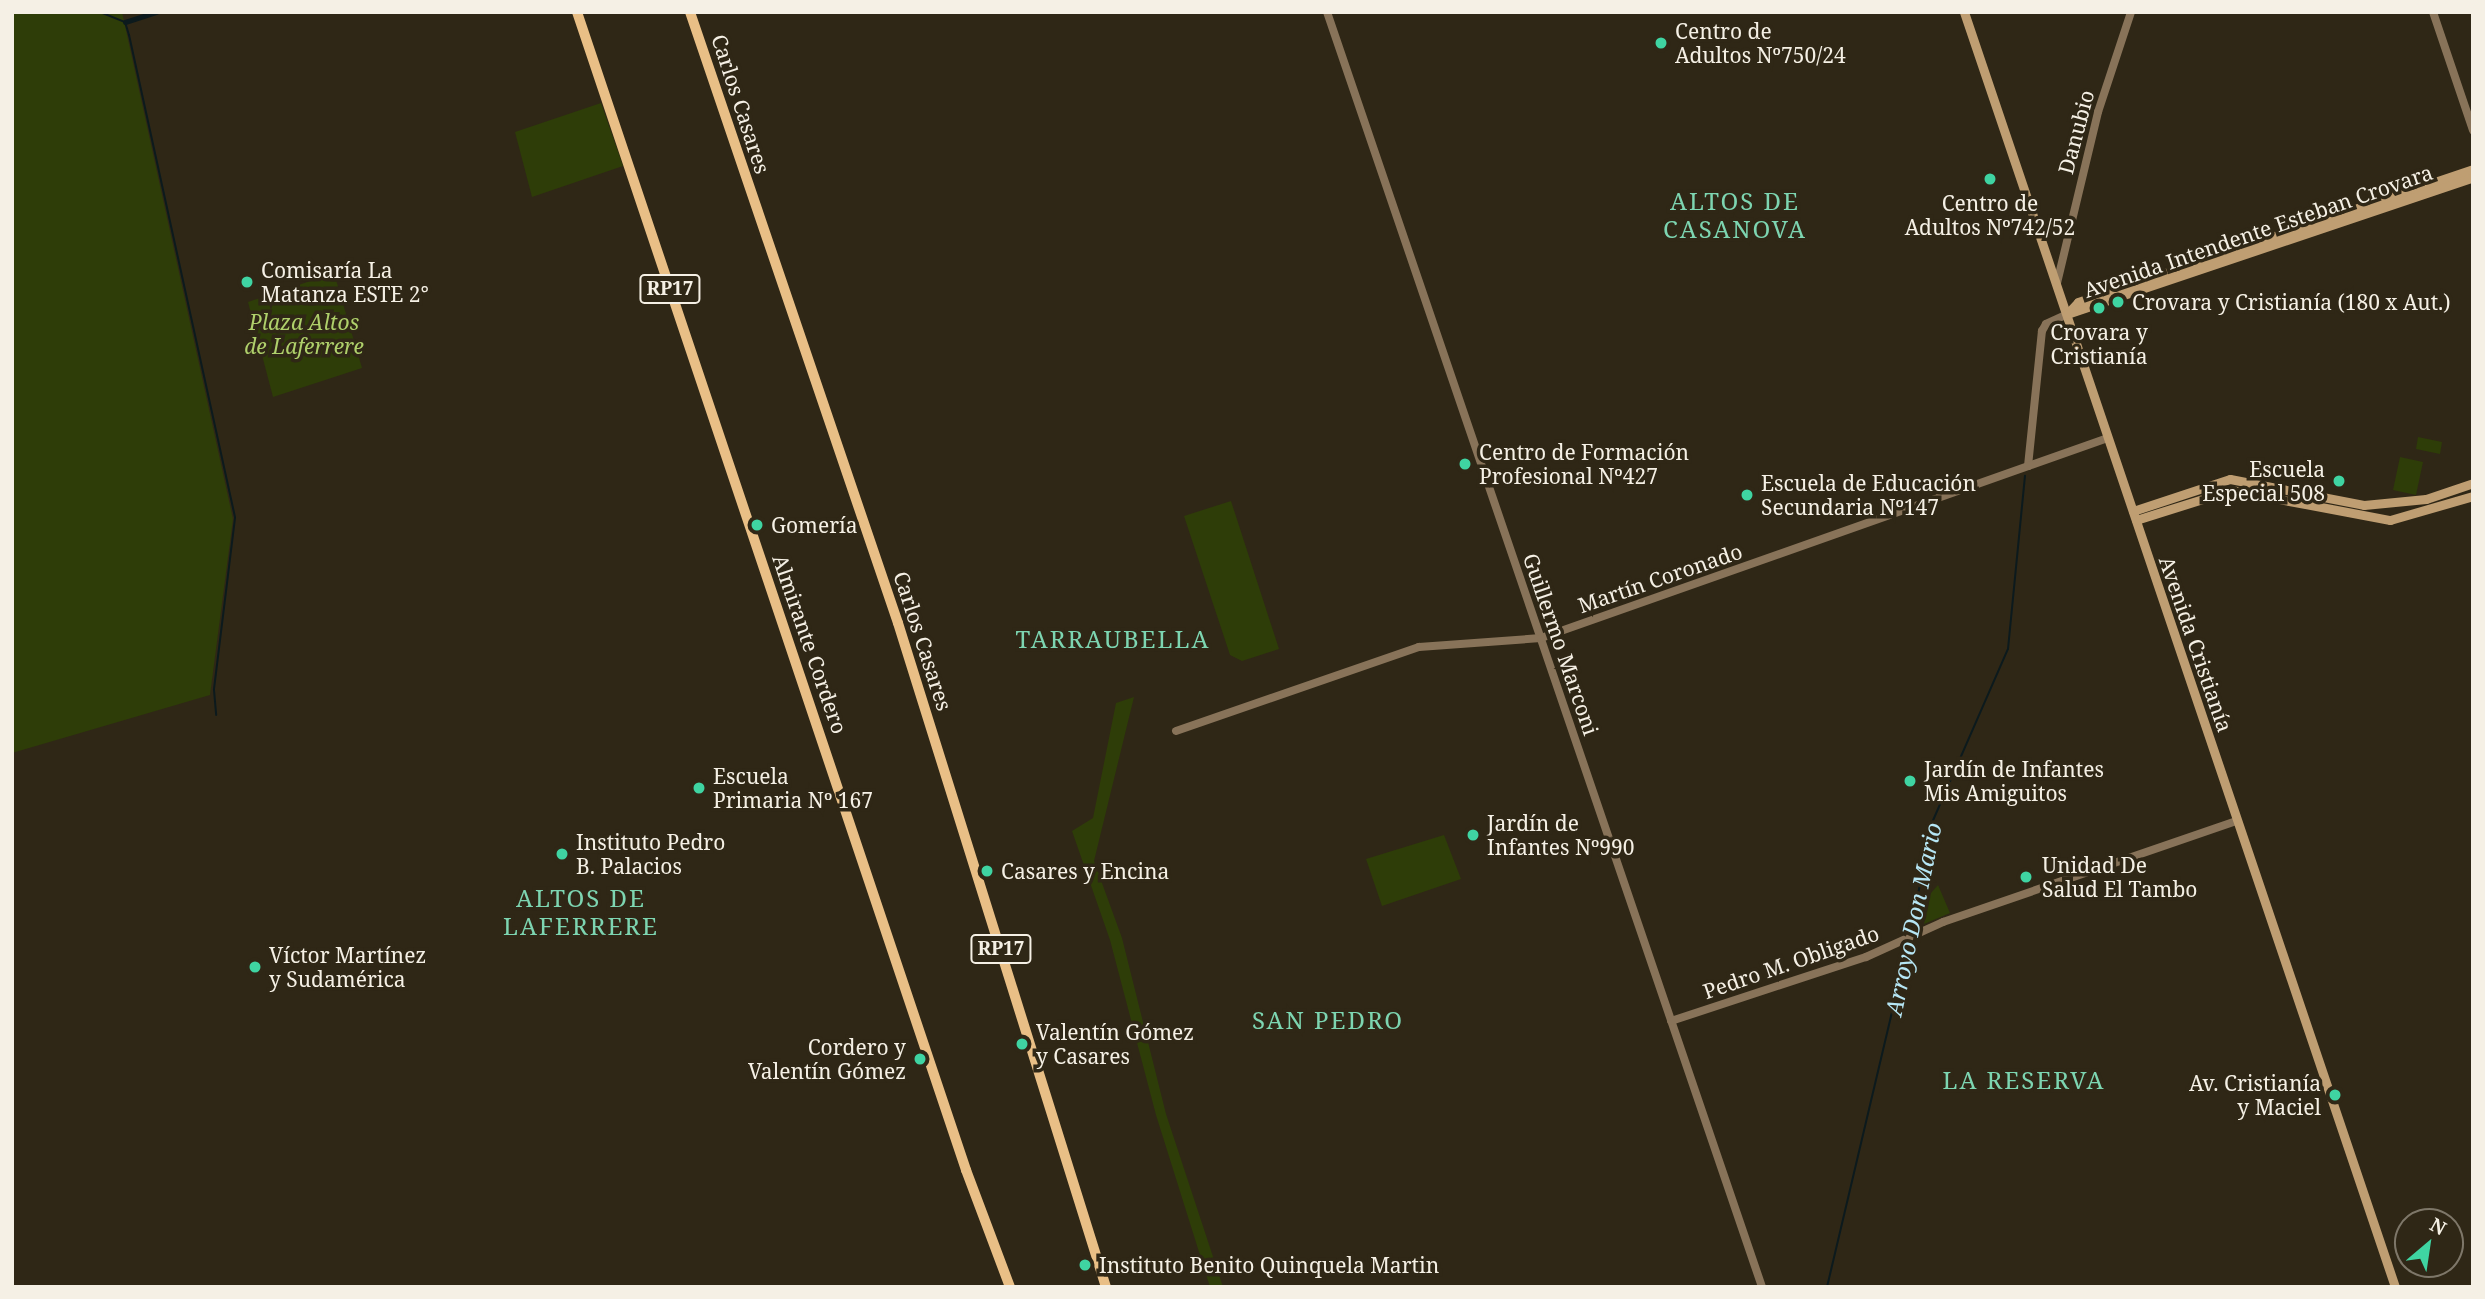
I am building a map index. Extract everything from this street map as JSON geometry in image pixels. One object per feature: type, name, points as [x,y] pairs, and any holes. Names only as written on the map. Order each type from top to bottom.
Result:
[{"type":"main road","name":"Almirante Cordero","points":[[577,12],[966,1170],[1010,1287]]},
{"type":"main road","name":"Carlos Casares","points":[[690,12],[898,623],[1106,1287]]},
{"type":"main road","name":"Avenida Cristianía","points":[[1964,12],[2395,1287]]},
{"type":"main road","name":"Avenida Intendente Esteban Crovara","points":[[2067,314],[2078,302],[2473,169]]},
{"type":"main road","name":"Avenida Intendente Esteban Crovara","points":[[2067,314],[2473,177]]},
{"type":"main road","points":[[2134,515],[2230,480],[2371,505],[2426,499],[2473,483]]},
{"type":"main road","points":[[2134,515],[2231,490],[2390,520],[2473,496]]},
{"type":"street","name":"Guillermo Marconi","points":[[1327,12],[1762,1287]]},
{"type":"street","name":"Danubio","points":[[2057,283],[2064,263],[2098,112],[2131,12]]},
{"type":"street","points":[[2433,12],[2473,130]]},
{"type":"street","points":[[2052,267],[2064,263]]},
{"type":"street","points":[[2028,466],[2042,331],[2046,324],[2067,314]]},
{"type":"street","name":"Martín Coronado","points":[[1176,731],[1419,647],[1541,638],[2108,438]]},
{"type":"street","name":"Pedro M. Obligado","points":[[1671,1021],[1902,942],[1916,934],[2237,821]]},
{"type":"green space","points":[[12,12],[122,12],[233,519],[210,695],[12,753]]},
{"type":"green space","points":[[601,103],[623,166],[532,197],[515,132]]},
{"type":"green space","name":"Plaza Altos de Laferrere","points":[[334,273],[362,368],[273,397],[248,302]]},
{"type":"green space","points":[[2418,437],[2442,442],[2440,454],[2416,449]]},
{"type":"green space","points":[[2400,457],[2423,462],[2416,495],[2393,490]]},
{"type":"green space","points":[[1231,501],[1279,649],[1242,661],[1230,655],[1184,516]]},
{"type":"green space","points":[[1134,697],[1094,861],[1122,938],[1166,1114],[1223,1287],[1210,1287],[1156,1115],[1110,940],[1072,831],[1093,818],[1116,703]]},
{"type":"green space","points":[[1444,835],[1461,879],[1382,906],[1366,859]]},
{"type":"green space","points":[[1938,885],[1950,913],[1924,924],[1931,893]]},
{"type":"waterway","points":[[100,12],[125,22],[129,35],[235,518],[214,690],[216,715]]},
{"type":"waterway","points":[[125,22],[156,12]]},
{"type":"waterway","name":"Arroyo Don Mario","points":[[1911,932],[1931,825],[2008,649],[2025,476]]},
{"type":"waterway","name":"Arroyo Don Mario","points":[[1827,1287],[1909,941]]},
{"type":"place","name":"Centro de Adultos Nº750/24","points":[[1661,43]]},
{"type":"place","name":"Centro de Adultos Nº742/52","points":[[1990,179]]},
{"type":"place","name":"Comisaría La Matanza ESTE 2°","points":[[247,282]]},
{"type":"place","name":"Crovara y Cristianía (180 x Aut.)","points":[[2118,302]]},
{"type":"place","name":"Crovara y Cristianía","points":[[2099,308]]},
{"type":"place","name":"Centro de Formación Profesional Nº427","points":[[1465,464]]},
{"type":"place","name":"Escuela Especial 508","points":[[2339,481]]},
{"type":"place","name":"Escuela de Educación Secundaria Nº147","points":[[1747,495]]},
{"type":"place","name":"Gomería","points":[[757,525]]},
{"type":"place","name":"Jardín de Infantes Mis Amiguitos","points":[[1910,781]]},
{"type":"place","name":"Escuela Primaria Nº 167","points":[[699,788]]},
{"type":"place","name":"Jardín de Infantes Nº990","points":[[1473,835]]},
{"type":"place","name":"Instituto Pedro B. Palacios","points":[[562,854]]},
{"type":"place","name":"Casares y Encina","points":[[987,871]]},
{"type":"place","name":"Unidad De Salud El Tambo","points":[[2026,877]]},
{"type":"place","name":"Víctor Martínez y Sudamérica","points":[[255,967]]},
{"type":"place","name":"Valentín Gómez y Casares","points":[[1022,1044]]},
{"type":"place","name":"Cordero y Valentín Gómez","points":[[920,1059]]},
{"type":"place","name":"Av. Cristianía y Maciel","points":[[2335,1095]]},
{"type":"place","name":"Instituto Benito Quinquela Martin","points":[[1085,1265]]},
{"type":"district","name":"ALTOS DE CASANOVA","points":[[1735,215]]},
{"type":"district","name":"TARRAUBELLA","points":[[1113,639]]},
{"type":"district","name":"ALTOS DE LAFERRERE","points":[[581,912]]},
{"type":"district","name":"SAN PEDRO","points":[[1328,1020]]},
{"type":"district","name":"LA RESERVA","points":[[2024,1080]]}]
